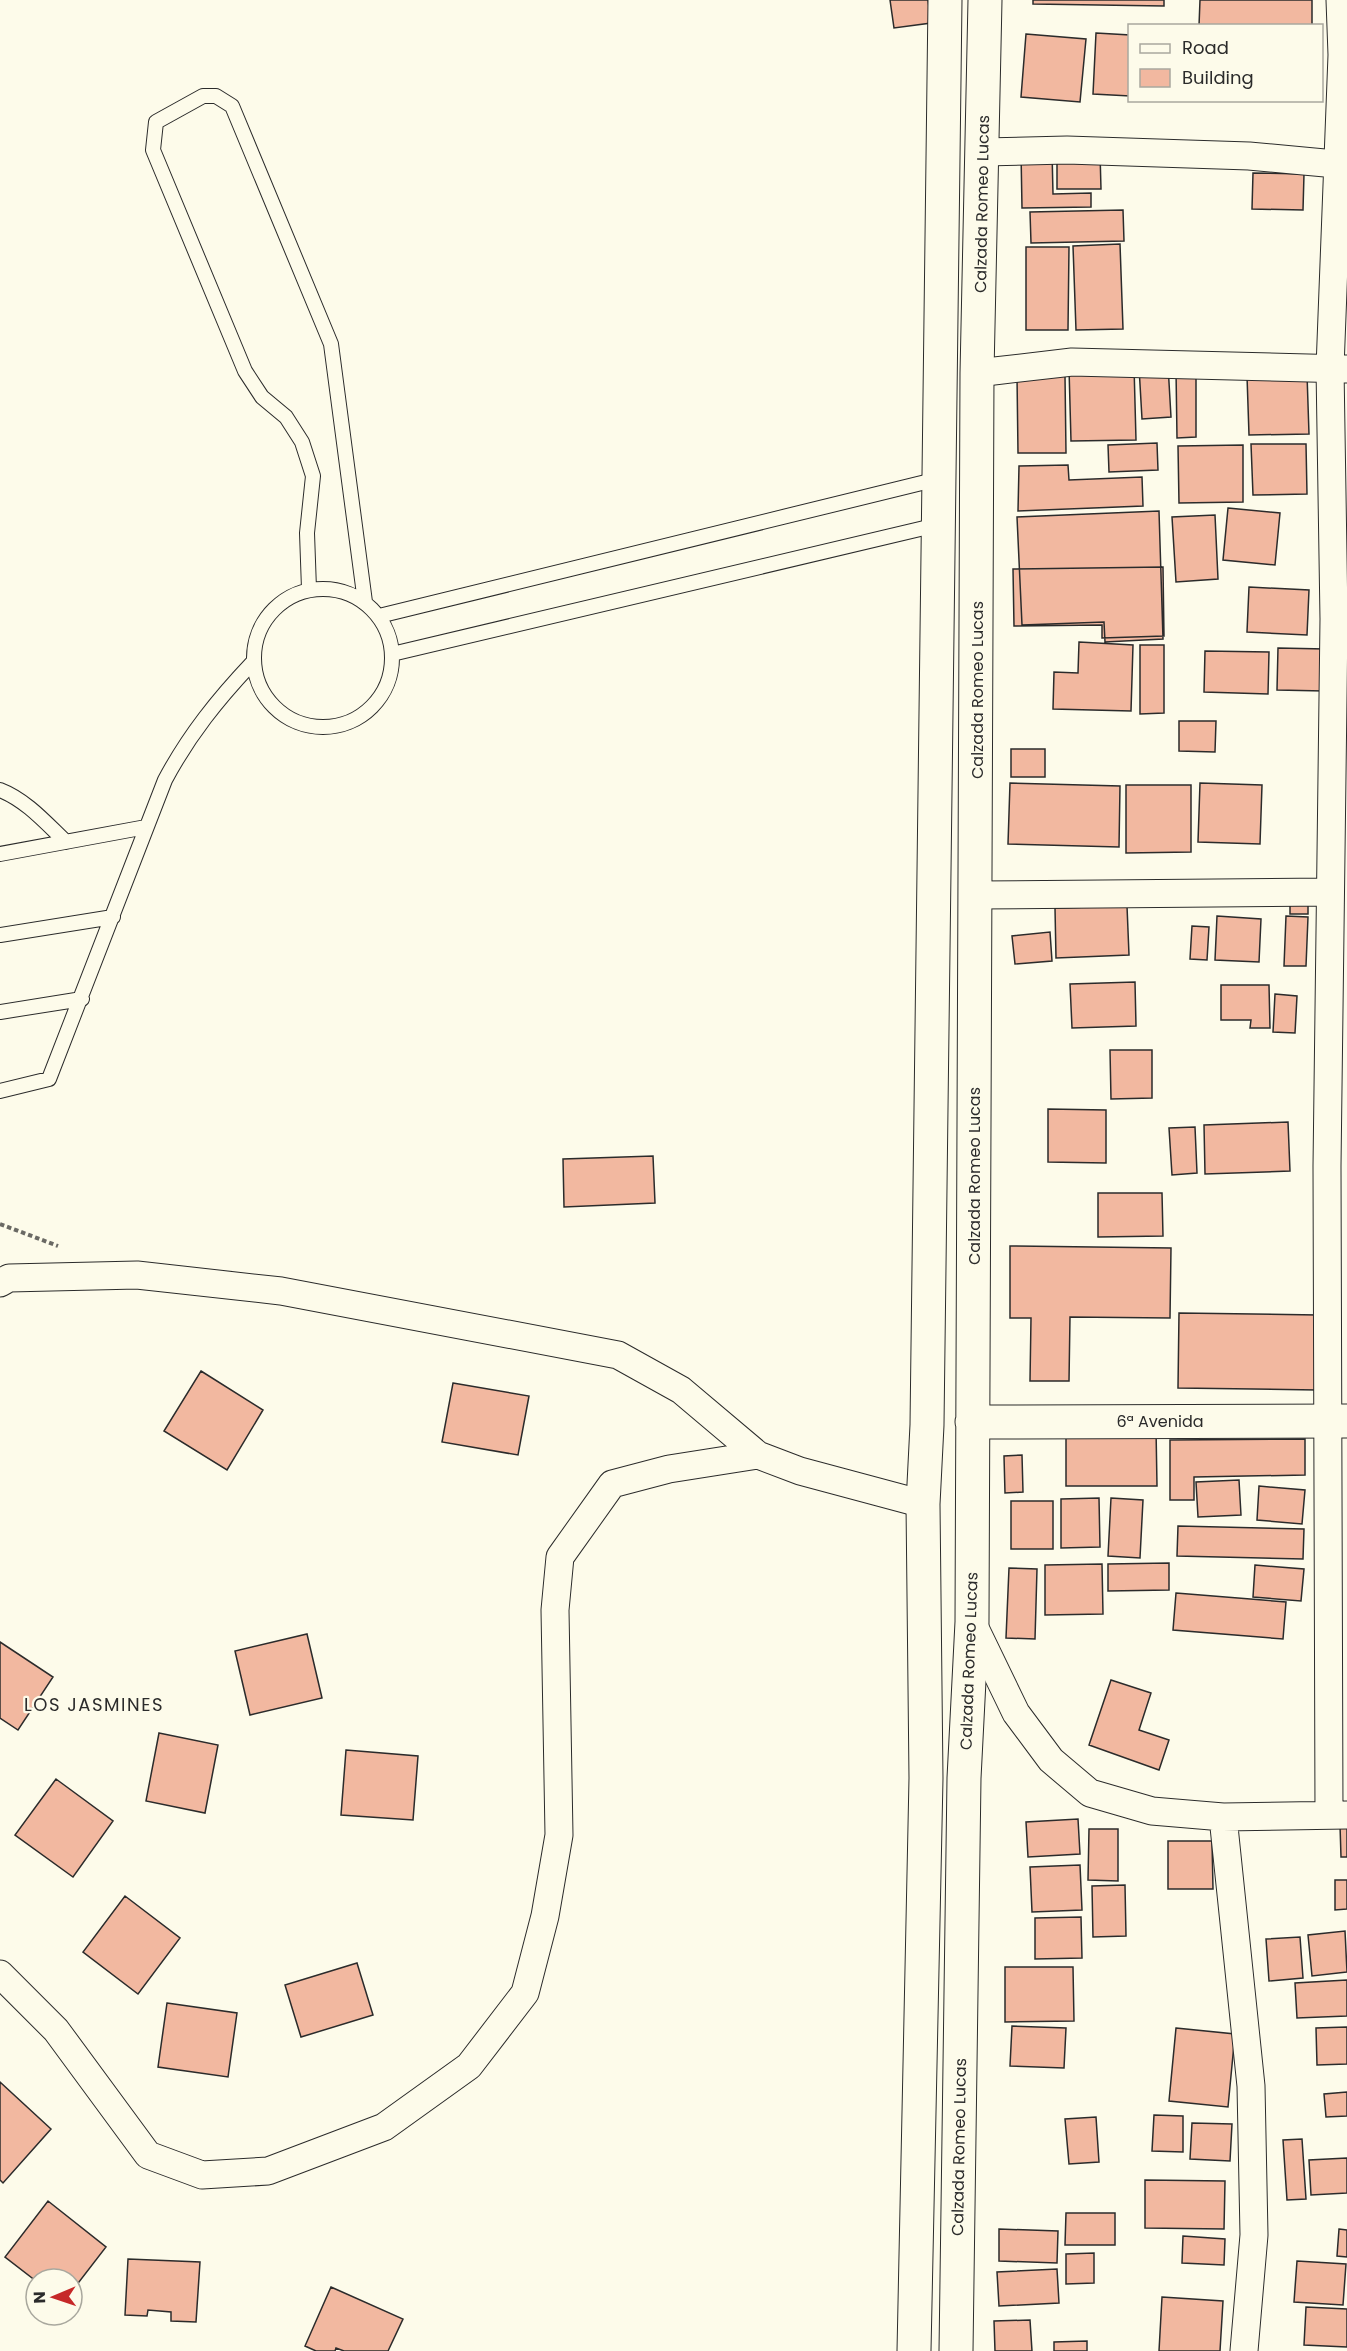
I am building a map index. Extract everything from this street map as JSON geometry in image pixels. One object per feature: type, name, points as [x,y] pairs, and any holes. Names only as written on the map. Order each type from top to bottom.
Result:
[{"type":"street","points":[[914,2351],[926,1778],[923,1504],[927,1425],[945,0]]},
{"type":"street","name":"Calzada Romeo Lucas","points":[[956,2351],[964,1778],[972,1622],[977,373],[985,0]]},
{"type":"street","points":[[972,1622],[1016,1713],[1051,1760],[1090,1793],[1152,1811],[1223,1817],[1338,1815],[1334,619],[1342,165],[1340,0]]},
{"type":"street","points":[[983,152],[1067,150],[1237,155],[1342,165]]},
{"type":"street","points":[[977,373],[1072,362],[1339,368]]},
{"type":"street","points":[[976,895],[1335,909]]},
{"type":"street","points":[[0,1283],[9,1278],[137,1275],[280,1291],[618,1355],[681,1390],[758,1455],[800,1471],[923,1504]]},
{"type":"street","name":"6ª Avenida","points":[[972,1422],[1337,1420]]},
{"type":"street","points":[[0,1974],[56,2030],[148,2155],[202,2175],[268,2171],[384,2127],[469,2066],[525,1993],[545,1916],[559,1835],[555,1610],[560,1557],[581,1524],[612,1484],[669,1469],[758,1455]]},
{"type":"street","points":[[1223,1817],[1251,2086],[1254,2235],[1244,2351]]},
{"type":"lane","points":[[309,589],[307,533],[313,476],[302,442],[286,417],[262,397],[245,371],[153,150],[152,136],[156,122],[203,96],[216,96],[232,106],[331,344],[365,602]]},
{"type":"lane","points":[[379,616],[938,479]]},
{"type":"lane","points":[[392,654],[938,525]]},
{"type":"lane","points":[[328,588],[348,592],[365,602],[379,616],[388,634],[392,654],[391,673],[384,692],[372,708],[356,720],[337,727],[318,728],[298,724],[281,714],[267,699],[257,682],[254,662],[255,642],[262,624],[274,608],[290,596],[309,589],[328,588]]},
{"type":"lane","points":[[0,1091],[49,1079],[82,999],[165,780],[186,741],[216,701],[254,662]]},
{"type":"lane","points":[[0,790],[11,794],[38,815],[66,842]]},
{"type":"lane","points":[[0,854],[146,827]]},
{"type":"lane","points":[[0,934],[113,917]]},
{"type":"lane","points":[[0,1012],[82,999]]},
{"type":"building","points":[[890,0],[928,0],[931,23],[894,28]]},
{"type":"building","points":[[1033,0],[1164,0],[1164,6],[1033,4]]},
{"type":"building","points":[[1200,0],[1312,0],[1312,24],[1199,24]]},
{"type":"building","points":[[1096,33],[1128,35],[1128,96],[1093,94]]},
{"type":"building","points":[[1026,34],[1086,39],[1080,102],[1021,97]]},
{"type":"building","points":[[1052,151],[1053,194],[1091,193],[1091,207],[1022,208],[1021,152]]},
{"type":"building","points":[[1057,153],[1100,153],[1101,189],[1057,189]]},
{"type":"building","points":[[1253,173],[1304,174],[1303,210],[1252,209]]},
{"type":"building","points":[[1123,210],[1124,241],[1031,243],[1030,212]]},
{"type":"building","points":[[1120,244],[1123,329],[1076,330],[1073,246]]},
{"type":"building","points":[[1026,247],[1069,247],[1068,330],[1026,330]]},
{"type":"building","points":[[1168,365],[1171,417],[1142,419],[1139,367]]},
{"type":"building","points":[[1134,366],[1136,440],[1071,441],[1069,368]]},
{"type":"building","points":[[1176,370],[1196,370],[1196,437],[1177,438]]},
{"type":"building","points":[[1307,374],[1309,434],[1249,435],[1247,376]]},
{"type":"building","points":[[1017,376],[1065,376],[1066,453],[1018,453]]},
{"type":"building","points":[[1157,443],[1158,470],[1109,472],[1108,445]]},
{"type":"building","points":[[1251,444],[1306,444],[1307,494],[1253,495]]},
{"type":"building","points":[[1243,445],[1243,502],[1179,503],[1178,446]]},
{"type":"building","points":[[1068,465],[1069,480],[1142,477],[1143,506],[1018,511],[1019,466]]},
{"type":"building","points":[[1228,508],[1280,513],[1275,565],[1223,560]]},
{"type":"building","points":[[1159,511],[1163,639],[1105,642],[1104,622],[1022,625],[1017,517]]},
{"type":"building","points":[[1215,515],[1218,579],[1176,582],[1172,517]]},
{"type":"building","points":[[1163,567],[1164,636],[1102,638],[1102,625],[1014,626],[1013,569]]},
{"type":"building","points":[[1249,587],[1309,590],[1307,635],[1247,632]]},
{"type":"building","points":[[1079,642],[1133,645],[1131,711],[1053,709],[1054,672],[1078,673]]},
{"type":"building","points":[[1140,645],[1164,645],[1164,713],[1140,714]]},
{"type":"building","points":[[1278,648],[1325,649],[1324,691],[1277,690]]},
{"type":"building","points":[[1205,651],[1269,652],[1268,694],[1204,692]]},
{"type":"building","points":[[1179,721],[1216,721],[1215,752],[1179,751]]},
{"type":"building","points":[[1011,749],[1045,749],[1045,777],[1011,777]]},
{"type":"building","points":[[1010,783],[1120,786],[1119,847],[1008,844]]},
{"type":"building","points":[[1200,783],[1262,785],[1260,844],[1198,842]]},
{"type":"building","points":[[1126,785],[1191,785],[1191,852],[1126,853]]},
{"type":"building","points":[[1290,897],[1308,897],[1308,914],[1290,914]]},
{"type":"building","points":[[1127,906],[1129,955],[1056,958],[1055,908]]},
{"type":"building","points":[[1217,916],[1261,919],[1259,962],[1215,960]]},
{"type":"building","points":[[1286,916],[1308,917],[1306,966],[1284,966]]},
{"type":"building","points":[[1192,926],[1209,927],[1207,960],[1190,959]]},
{"type":"building","points":[[1050,932],[1052,961],[1015,964],[1012,936]]},
{"type":"building","points":[[1135,982],[1136,1026],[1072,1028],[1070,984]]},
{"type":"building","points":[[1221,985],[1269,985],[1270,1028],[1250,1028],[1251,1020],[1221,1020]]},
{"type":"building","points":[[1275,994],[1297,996],[1295,1033],[1273,1032]]},
{"type":"building","points":[[1110,1050],[1152,1050],[1152,1098],[1111,1099]]},
{"type":"building","points":[[1048,1109],[1106,1110],[1106,1163],[1048,1162]]},
{"type":"building","points":[[1288,1122],[1290,1171],[1205,1174],[1204,1125]]},
{"type":"building","points":[[1195,1127],[1197,1173],[1172,1175],[1169,1128]]},
{"type":"building","points":[[653,1156],[655,1203],[564,1207],[563,1159]]},
{"type":"building","points":[[1098,1193],[1162,1193],[1163,1236],[1098,1237]]},
{"type":"building","points":[[1010,1246],[1171,1248],[1170,1318],[1070,1317],[1069,1381],[1030,1381],[1031,1318],[1010,1318]]},
{"type":"building","points":[[1179,1313],[1318,1315],[1317,1390],[1178,1388]]},
{"type":"building","points":[[201,1371],[263,1410],[227,1470],[164,1431]]},
{"type":"building","points":[[453,1383],[529,1396],[518,1455],[442,1442]]},
{"type":"building","points":[[1156,1428],[1157,1486],[1066,1486],[1066,1429]]},
{"type":"building","points":[[1305,1439],[1305,1475],[1194,1477],[1194,1500],[1170,1500],[1170,1440]]},
{"type":"building","points":[[1022,1455],[1023,1492],[1005,1493],[1004,1456]]},
{"type":"building","points":[[1239,1480],[1241,1515],[1198,1517],[1196,1482]]},
{"type":"building","points":[[1259,1486],[1305,1490],[1302,1524],[1257,1520]]},
{"type":"building","points":[[1099,1498],[1100,1547],[1061,1548],[1061,1499]]},
{"type":"building","points":[[1111,1498],[1143,1500],[1140,1558],[1108,1556]]},
{"type":"building","points":[[1011,1501],[1053,1501],[1053,1549],[1011,1549]]},
{"type":"building","points":[[1178,1526],[1304,1529],[1303,1559],[1177,1556]]},
{"type":"building","points":[[1169,1563],[1169,1590],[1108,1591],[1108,1564]]},
{"type":"building","points":[[1102,1564],[1103,1614],[1045,1615],[1045,1565]]},
{"type":"building","points":[[1255,1565],[1304,1569],[1301,1601],[1253,1597]]},
{"type":"building","points":[[1009,1568],[1037,1569],[1035,1639],[1006,1638]]},
{"type":"building","points":[[1176,1593],[1286,1602],[1283,1639],[1173,1630]]},
{"type":"building","points":[[307,1634],[322,1698],[250,1715],[235,1651]]},
{"type":"building","points":[[0,1642],[53,1677],[18,1730],[0,1718]]},
{"type":"building","points":[[1111,1680],[1151,1693],[1139,1730],[1169,1740],[1159,1770],[1089,1745]]},
{"type":"building","points":[[159,1733],[218,1745],[205,1813],[146,1801]]},
{"type":"building","points":[[346,1750],[418,1756],[413,1820],[341,1815]]},
{"type":"building","points":[[56,1779],[113,1821],[73,1877],[15,1835]]},
{"type":"building","points":[[1078,1819],[1080,1854],[1028,1857],[1026,1822]]},
{"type":"building","points":[[1340,1825],[1347,1825],[1347,1857],[1341,1857]]},
{"type":"building","points":[[1089,1829],[1118,1829],[1118,1881],[1088,1880]]},
{"type":"building","points":[[1168,1841],[1212,1841],[1213,1889],[1168,1889]]},
{"type":"building","points":[[1080,1865],[1082,1910],[1032,1912],[1030,1867]]},
{"type":"building","points":[[1335,1880],[1347,1880],[1347,1909],[1335,1910]]},
{"type":"building","points":[[1125,1885],[1126,1936],[1093,1937],[1092,1886]]},
{"type":"building","points":[[125,1896],[180,1938],[138,1994],[83,1952]]},
{"type":"building","points":[[1081,1917],[1082,1958],[1035,1959],[1035,1918]]},
{"type":"building","points":[[1345,1931],[1347,1972],[1312,1976],[1308,1935]]},
{"type":"building","points":[[1300,1937],[1303,1978],[1269,1981],[1266,1939]]},
{"type":"building","points":[[357,1963],[373,2015],[301,2037],[285,1985]]},
{"type":"building","points":[[1005,1967],[1073,1967],[1074,2021],[1005,2022]]},
{"type":"building","points":[[1347,1980],[1347,2016],[1297,2018],[1295,1983]]},
{"type":"building","points":[[167,2003],[237,2013],[228,2077],[158,2067]]},
{"type":"building","points":[[1012,2026],[1066,2028],[1064,2068],[1010,2066]]},
{"type":"building","points":[[1347,2027],[1347,2064],[1317,2065],[1316,2028]]},
{"type":"building","points":[[1176,2028],[1235,2034],[1228,2107],[1169,2101]]},
{"type":"building","points":[[0,2082],[51,2129],[3,2183],[0,2180]]},
{"type":"building","points":[[1347,2092],[1347,2116],[1326,2117],[1324,2094]]},
{"type":"building","points":[[1154,2115],[1183,2116],[1183,2152],[1152,2151]]},
{"type":"building","points":[[1096,2117],[1099,2162],[1069,2164],[1065,2119]]},
{"type":"building","points":[[1192,2123],[1232,2124],[1230,2161],[1190,2159]]},
{"type":"building","points":[[1302,2139],[1306,2199],[1287,2200],[1283,2140]]},
{"type":"building","points":[[1347,2158],[1347,2193],[1311,2195],[1309,2160]]},
{"type":"building","points":[[1145,2180],[1225,2181],[1224,2229],[1145,2228]]},
{"type":"building","points":[[48,2201],[106,2247],[84,2275],[84,2267],[24,2267],[24,2272],[5,2257]]},
{"type":"building","points":[[1066,2213],[1115,2213],[1115,2245],[1065,2245]]},
{"type":"building","points":[[999,2229],[1058,2231],[1057,2263],[999,2261]]},
{"type":"building","points":[[1339,2229],[1347,2230],[1347,2257],[1337,2256]]},
{"type":"building","points":[[1183,2236],[1225,2239],[1224,2265],[1182,2263]]},
{"type":"building","points":[[1094,2253],[1094,2283],[1066,2284],[1066,2254]]},
{"type":"building","points":[[128,2259],[200,2262],[196,2322],[171,2321],[171,2312],[148,2310],[147,2316],[125,2315]]},
{"type":"building","points":[[1297,2261],[1346,2264],[1343,2305],[1294,2302]]},
{"type":"building","points":[[1057,2269],[1059,2303],[999,2306],[997,2272]]},
{"type":"building","points":[[331,2287],[403,2319],[388,2351],[344,2351],[336,2348],[335,2351],[316,2351],[305,2346]]},
{"type":"building","points":[[1162,2297],[1223,2301],[1220,2351],[1159,2351]]},
{"type":"building","points":[[1306,2307],[1347,2309],[1347,2347],[1304,2345]]},
{"type":"building","points":[[1030,2320],[1032,2351],[995,2351],[994,2321]]},
{"type":"building","points":[[1087,2341],[1087,2351],[1054,2351],[1054,2342]]},
{"type":"district","name":"LOS JASMINES","points":[[94,1704]]}]
